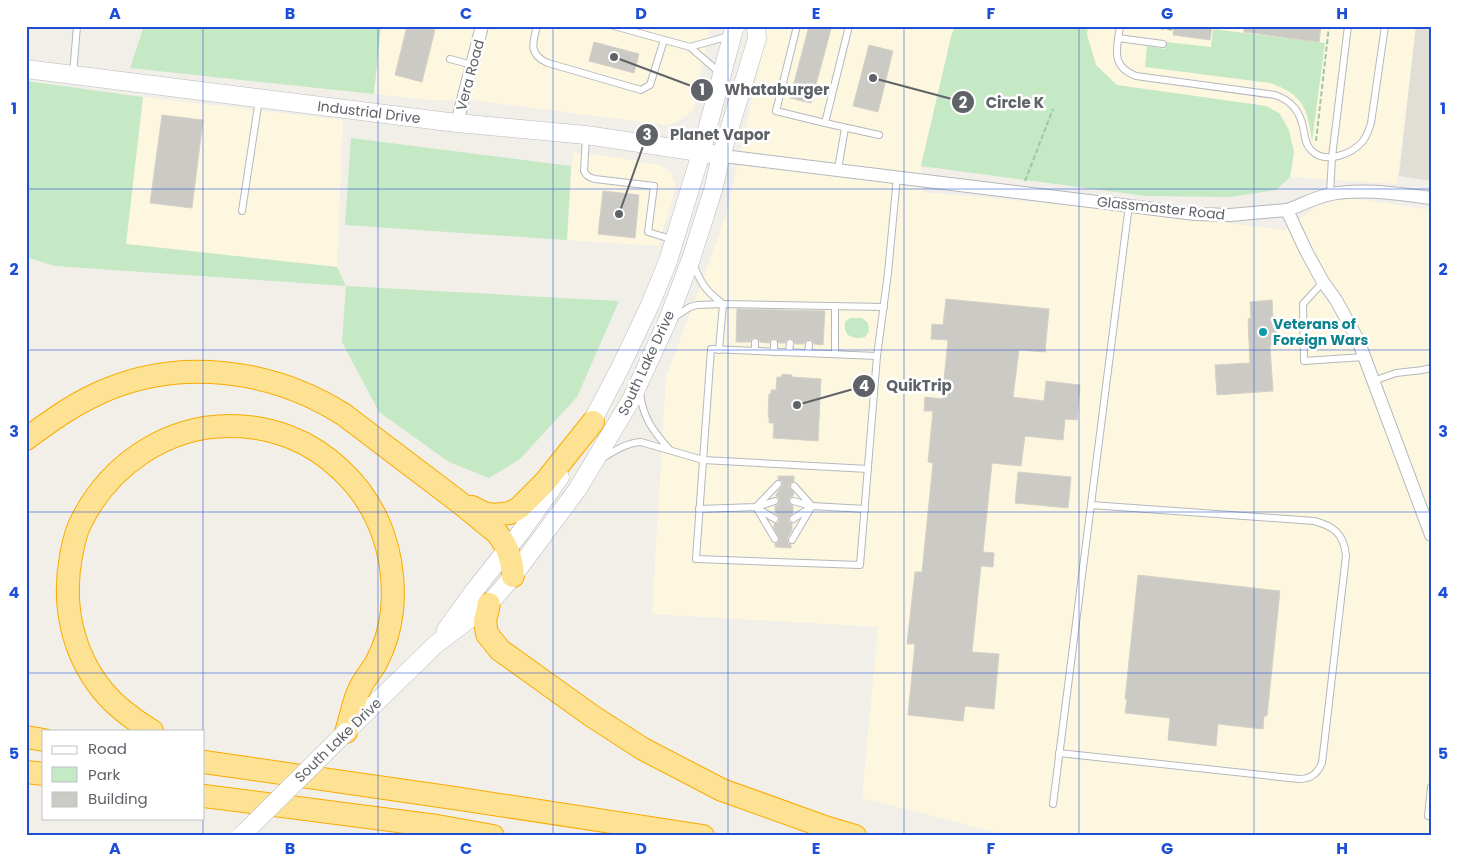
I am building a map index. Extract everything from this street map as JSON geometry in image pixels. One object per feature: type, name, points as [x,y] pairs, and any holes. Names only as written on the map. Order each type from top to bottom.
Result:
[{"type":"highway","points":[[26,439],[56,417],[87,399],[127,383],[168,374],[192,372],[240,375],[287,386],[343,414],[497,533],[508,550],[513,576]]},
{"type":"highway","points":[[459,502],[493,515],[510,513],[519,508],[545,482],[593,422]]},
{"type":"highway","points":[[150,730],[134,720],[103,692],[80,652],[68,610],[67,585],[74,542],[79,525],[99,491],[118,470],[147,448],[187,432],[224,426],[244,426],[285,434],[315,450],[337,465],[367,499],[382,531],[388,551],[393,586],[392,614],[382,650],[377,662],[360,688],[346,732]]},
{"type":"highway","points":[[489,604],[484,621],[486,634],[500,650],[592,716],[644,749],[722,790],[825,827],[856,836]]},
{"type":"highway","points":[[26,738],[42,740]]},
{"type":"highway","points":[[205,748],[358,784]]},
{"type":"highway","points":[[205,762],[703,836]]},
{"type":"highway","points":[[26,772],[42,774]]},
{"type":"highway","points":[[205,796],[437,826],[493,836]]},
{"type":"main road","name":"South Lake Drive","points":[[435,645],[474,591],[508,550],[555,484],[593,422],[650,305],[668,261],[674,240],[757,39],[756,26]]},
{"type":"main road","name":"South Lake Drive","points":[[241,836],[435,645],[489,604],[513,576],[560,514],[593,464],[631,400],[667,322],[691,259],[713,190],[711,154],[722,74],[735,30]]},
{"type":"main road","name":"Industrial Drive","points":[[26,69],[457,123],[586,136],[711,154]]},
{"type":"street","name":"Vera Road","points":[[457,123],[482,26]]},
{"type":"street","name":"Glassmaster Road","points":[[711,154],[1195,214],[1230,215],[1287,210],[1330,194],[1363,191],[1431,198]]},
{"type":"street","points":[[1287,210],[1298,236],[1323,282],[1351,326],[1430,533]]},
{"type":"lane","points":[[73,75],[77,26]]},
{"type":"lane","points":[[537,26],[533,48],[540,60],[641,90],[650,85],[664,40]]},
{"type":"lane","points":[[614,26],[690,47],[722,74]]},
{"type":"lane","points":[[798,26],[776,111],[879,135]]},
{"type":"lane","points":[[825,123],[850,26]]},
{"type":"lane","points":[[1120,26],[1117,58],[1119,64],[1129,74],[1275,95],[1293,105],[1299,114],[1306,142],[1314,153],[1323,157],[1332,157],[1349,152],[1356,148],[1368,132],[1371,123],[1385,26]]},
{"type":"lane","points":[[1330,194],[1332,157],[1348,26]]},
{"type":"lane","points":[[690,47],[735,30]]},
{"type":"lane","points":[[1118,38],[1163,44]]},
{"type":"lane","points":[[450,59],[473,65]]},
{"type":"lane","points":[[242,211],[259,98]]},
{"type":"lane","points":[[838,169],[845,128]]},
{"type":"lane","points":[[586,136],[585,174],[595,179],[654,186],[648,232],[674,240]]},
{"type":"lane","points":[[877,356],[711,349],[696,559],[860,564],[877,356],[884,307],[897,177]]},
{"type":"lane","points":[[1053,804],[1128,205]]},
{"type":"lane","points":[[691,259],[703,286],[723,304]]},
{"type":"lane","points":[[1323,282],[1303,304],[1304,361],[1364,357]]},
{"type":"lane","points":[[719,350],[723,304]]},
{"type":"lane","points":[[667,322],[697,305],[723,304],[791,308],[835,306],[884,307]]},
{"type":"lane","points":[[835,306],[835,354]]},
{"type":"lane","points":[[755,342],[755,351]]},
{"type":"lane","points":[[774,343],[774,352]]},
{"type":"lane","points":[[789,352],[790,344]]},
{"type":"lane","points":[[808,353],[809,344]]},
{"type":"lane","points":[[1373,381],[1396,373],[1431,368]]},
{"type":"lane","points":[[640,381],[640,395],[646,418],[650,426],[670,450]]},
{"type":"lane","points":[[593,464],[616,449],[633,442],[648,443],[703,460],[868,469]]},
{"type":"lane","points":[[756,507],[778,484]]},
{"type":"lane","points":[[794,486],[812,506]]},
{"type":"lane","points":[[699,509],[756,507],[775,501]]},
{"type":"lane","points":[[793,501],[812,506],[865,510]]},
{"type":"lane","points":[[792,519],[812,506]]},
{"type":"lane","points":[[792,540],[812,506]]},
{"type":"lane","points":[[1059,753],[1299,779],[1313,776],[1319,771],[1322,763],[1346,556],[1345,545],[1341,536],[1333,529],[1314,521],[1091,506]]},
{"type":"lane","points":[[756,507],[774,519]]},
{"type":"lane","points":[[756,507],[775,539]]},
{"type":"lane","points":[[1431,787],[1428,816],[1431,817]]},
{"type":"path","points":[[1145,26],[1174,30],[1175,26]]},
{"type":"path","points":[[1314,153],[1329,26]]},
{"type":"path","points":[[1020,193],[1054,109]]},
{"type":"shaded area","points":[[381,26],[714,26],[713,28],[710,27],[694,107],[690,113],[677,122],[666,125],[471,100],[431,100],[374,94]]},
{"type":"shaded area","points":[[768,26],[955,26],[921,165],[923,192],[1111,209],[1285,230],[1317,206],[1337,200],[1360,199],[1431,210],[1431,836],[1011,836],[862,798],[878,627],[652,614],[666,377],[727,212]]},
{"type":"shaded area","points":[[1088,26],[1416,26],[1397,184],[1290,177],[1294,152],[1289,130],[1279,113],[1266,106],[1117,85],[1096,65],[1087,35]]},
{"type":"shaded area","points":[[1416,26],[1431,26],[1431,181],[1399,176]]},
{"type":"shaded area","points":[[143,97],[343,120],[337,267],[126,244]]},
{"type":"shaded area","points":[[573,153],[614,157],[659,165],[670,171],[676,186],[658,246],[567,240]]},
{"type":"green space","points":[[144,26],[381,26],[374,94],[130,68]]},
{"type":"green space","points":[[955,26],[1088,26],[1087,35],[1096,65],[1117,85],[1266,106],[1279,113],[1289,130],[1294,152],[1290,177],[1276,190],[1230,197],[1146,196],[921,166]]},
{"type":"green space","points":[[1213,29],[1325,43],[1312,141],[1308,120],[1302,104],[1290,92],[1270,83],[1145,67],[1147,46],[1165,49],[1166,42],[1211,47]]},
{"type":"green space","points":[[26,81],[143,97],[126,244],[337,267],[346,286],[55,266],[26,257]]},
{"type":"green space","points":[[351,138],[571,166],[567,240],[345,225]]},
{"type":"green space","points":[[346,286],[619,301],[577,397],[520,459],[489,478],[449,462],[379,412],[342,342]]},
{"type":"green space","points":[[850,318],[862,318],[868,323],[869,331],[865,337],[856,338],[847,334],[845,322]]},
{"type":"building","points":[[407,26],[421,26],[435,30],[422,82],[395,75]]},
{"type":"building","points":[[809,26],[831,29],[811,103],[790,98]]},
{"type":"building","points":[[1174,26],[1212,26],[1210,40],[1173,35]]},
{"type":"building","points":[[1244,26],[1321,26],[1319,42],[1244,32]]},
{"type":"building","points":[[594,42],[639,54],[634,73],[589,61]]},
{"type":"building","points":[[869,45],[893,51],[878,112],[853,106]]},
{"type":"building","points":[[162,115],[203,120],[192,208],[150,203]]},
{"type":"building","points":[[603,191],[639,195],[635,238],[598,234]]},
{"type":"building","points":[[946,299],[1049,309],[1045,352],[1019,350],[1013,397],[1044,401],[1046,381],[1080,385],[1077,420],[1065,419],[1063,440],[1025,436],[1021,466],[992,463],[983,552],[994,553],[993,567],[981,566],[972,652],[999,654],[994,709],[965,706],[963,721],[908,715],[915,644],[907,644],[915,572],[922,572],[933,463],[928,462],[933,411],[924,411],[925,397],[942,399],[948,340],[931,339],[932,324],[943,325]]},
{"type":"building","points":[[1272,300],[1273,317],[1276,317],[1278,346],[1270,346],[1273,391],[1217,395],[1215,365],[1250,363],[1248,319],[1251,318],[1250,302]]},
{"type":"building","points":[[737,309],[825,311],[823,345],[814,344],[809,339],[804,344],[795,344],[793,339],[790,338],[785,343],[779,343],[774,338],[769,343],[760,342],[755,337],[750,342],[736,342]]},
{"type":"building","points":[[782,374],[792,375],[792,377],[821,379],[818,441],[773,438],[774,423],[769,423],[768,417],[769,394],[771,394],[771,390],[776,390],[777,377],[782,377]]},
{"type":"building","points":[[1018,472],[1071,477],[1068,508],[1015,503]]},
{"type":"building","points":[[778,476],[794,476],[794,481],[790,483],[789,487],[794,493],[788,500],[789,504],[793,506],[793,513],[788,519],[792,524],[792,530],[787,539],[791,548],[775,547],[775,544],[780,539],[774,528],[774,524],[780,520],[779,516],[775,513],[775,506],[780,502],[776,494],[783,485]]},
{"type":"building","points":[[1138,575],[1280,591],[1267,716],[1264,716],[1263,729],[1218,724],[1216,746],[1168,740],[1170,718],[1125,713]]},
{"type":"place","name":"Whataburger","points":[[614,57]]},
{"type":"place","name":"Circle K","points":[[873,78]]},
{"type":"place","name":"Planet Vapor","points":[[619,214]]},
{"type":"place","name":"Veterans of Foreign Wars","points":[[1263,332]]},
{"type":"place","name":"QuikTrip","points":[[797,405]]}]
